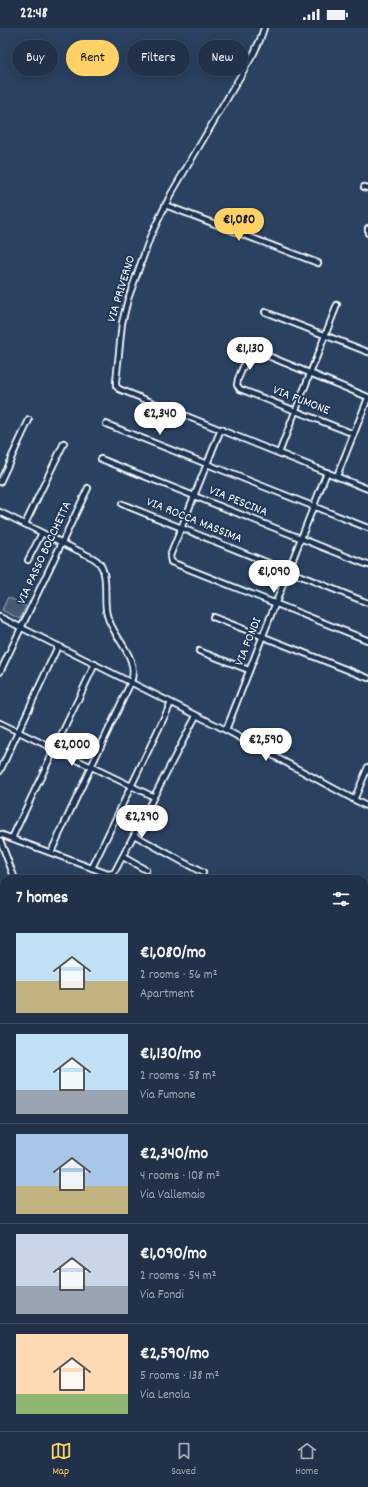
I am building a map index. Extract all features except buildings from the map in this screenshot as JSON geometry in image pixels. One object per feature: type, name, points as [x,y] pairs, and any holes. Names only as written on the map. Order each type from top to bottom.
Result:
[{"type":"street","name":"VIA PRIVERNO","points":[[264,28],[254,53],[165,205],[149,241],[125,310],[119,343],[116,385],[119,389],[368,489]]},
{"type":"street","points":[[165,205],[318,263]]},
{"type":"street","points":[[368,228],[368,233]]},
{"type":"street","points":[[279,453],[337,305]]},
{"type":"street","points":[[265,312],[368,352]]},
{"type":"street","name":"VIA FUMONE","points":[[354,434],[240,389],[237,386],[239,376],[249,353],[254,350],[368,397]]},
{"type":"street","points":[[337,476],[368,397]]},
{"type":"street","points":[[0,482],[29,420]]},
{"type":"street","points":[[106,424],[368,528]]},
{"type":"street","points":[[221,429],[170,561],[173,564],[367,640]]},
{"type":"street","points":[[25,524],[64,443]]},
{"type":"street","name":"VIA PESCINA","points":[[101,459],[368,565]]},
{"type":"street","name":"VIA FONDI","points":[[226,730],[327,472]]},
{"type":"street","name":"VIA PASSO BOCCHETTA","points":[[0,672],[88,488]]},
{"type":"street","name":"VIA ROCCA MASSIMA","points":[[122,504],[368,603]]},
{"type":"street","points":[[0,512],[95,559],[102,566],[104,572],[105,606],[107,617],[131,660],[133,670],[131,682],[51,852]]},
{"type":"street","points":[[28,560],[42,532]]},
{"type":"street","points":[[0,617],[226,730],[368,807]]},
{"type":"street","points":[[213,617],[368,678]]},
{"type":"street","points":[[0,771],[58,646]]},
{"type":"street","points":[[199,651],[249,670]]},
{"type":"street","points":[[12,838],[95,664]]},
{"type":"street","points":[[92,868],[171,703]]},
{"type":"street","points":[[0,834],[92,868],[113,874],[116,871],[196,716]]},
{"type":"street","points":[[0,723],[152,796]]},
{"type":"street","points":[[354,800],[368,767]]},
{"type":"street","points":[[134,835],[203,873]]},
{"type":"street","points":[[0,840],[13,875]]},
{"type":"street","points":[[123,857],[146,870]]},
{"type":"shaded area","points":[[8,597],[26,606],[20,619],[2,610]]}]
